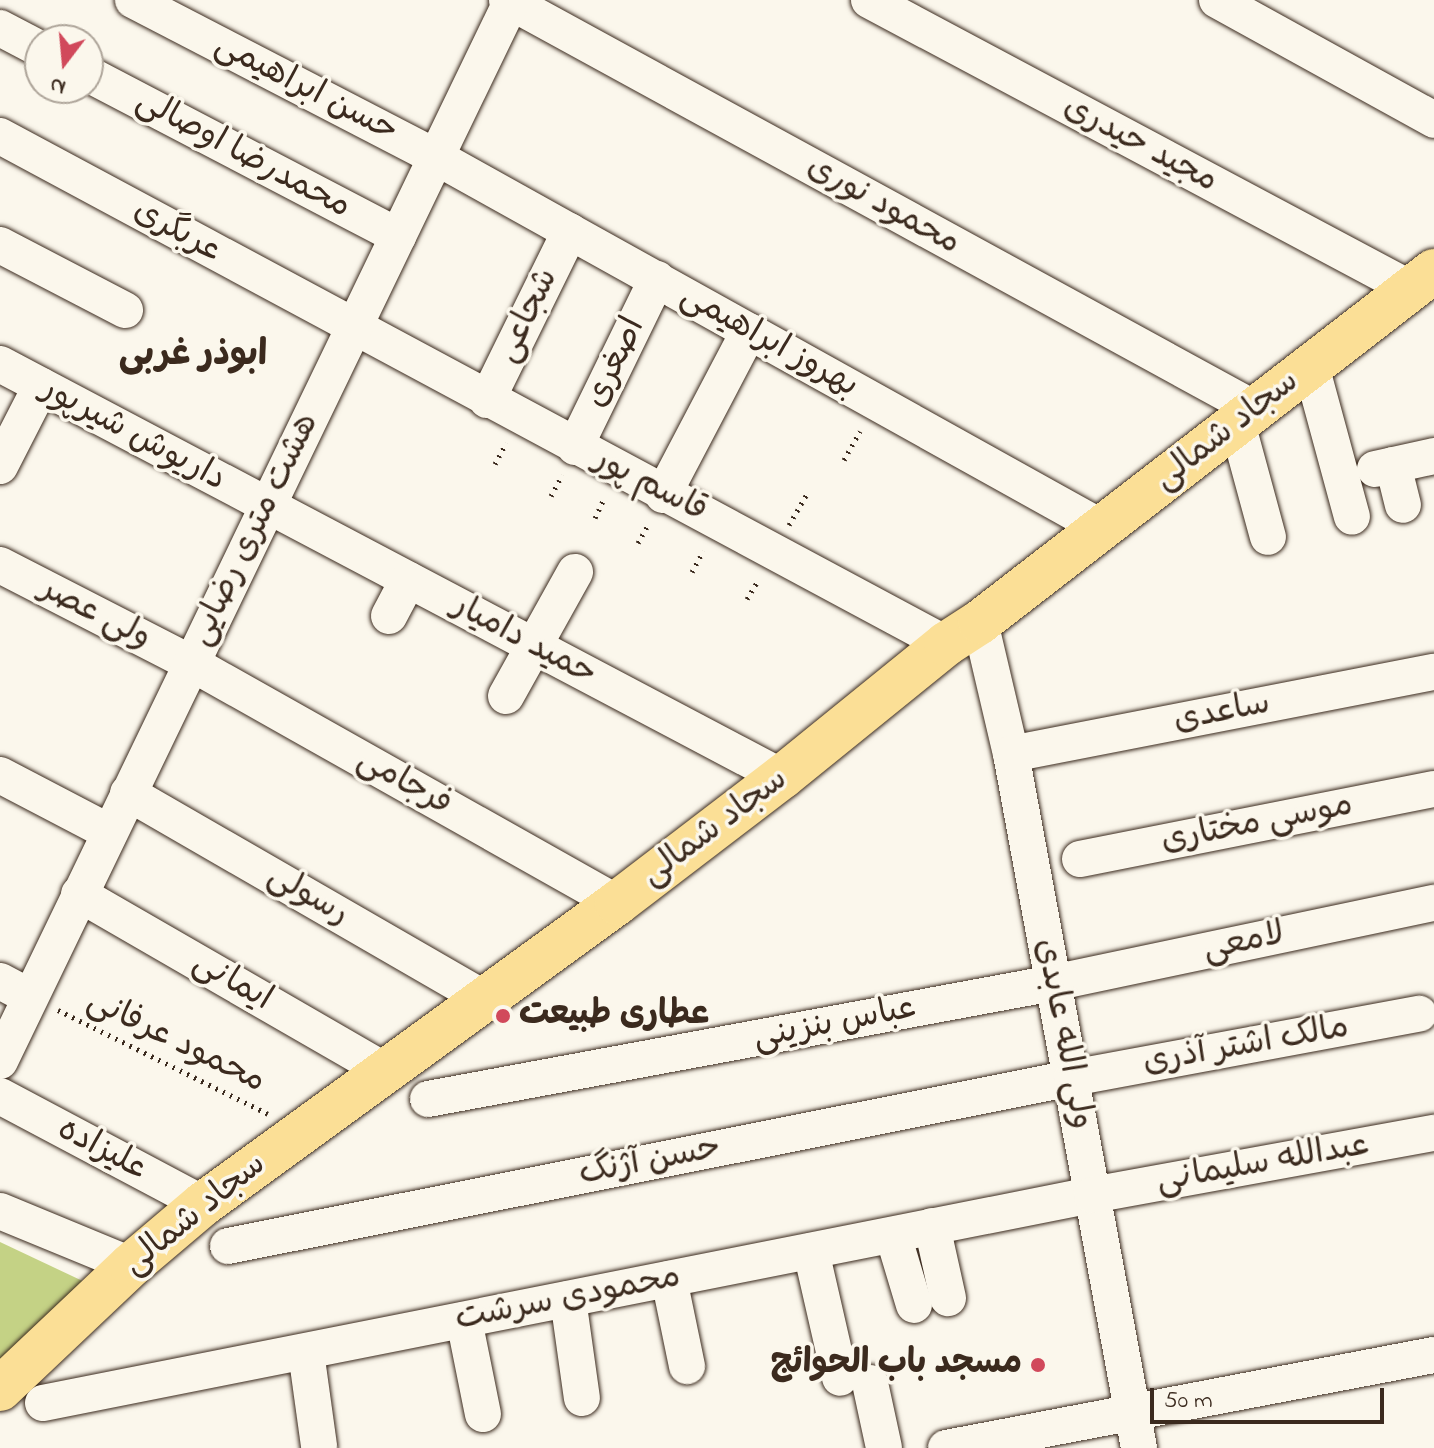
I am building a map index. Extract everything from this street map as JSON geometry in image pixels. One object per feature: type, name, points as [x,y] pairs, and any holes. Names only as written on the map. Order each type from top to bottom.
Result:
[{"type":"main road","name":"سجاد شمالی","points":[[0,1389],[131,1265],[203,1204],[617,903],[1422,280]]},
{"type":"street","name":"حسن ابراهیمی","points":[[133,0],[436,157]]},
{"type":"street","name":"مجید حیدری","points":[[869,0],[1422,280]]},
{"type":"street","points":[[1217,0],[1434,120]]},
{"type":"street","name":"هشت متری رضایی","points":[[0,1061],[15,989],[79,894],[510,1]]},
{"type":"street","name":"محمود نوری","points":[[510,1],[1246,416]]},
{"type":"street","points":[[0,28],[24,41]]},
{"type":"street","name":"محمدرضا اوصالی","points":[[104,82],[398,236]]},
{"type":"street","name":"عربگری","points":[[0,136],[353,328]]},
{"type":"street","name":"بهروز ابراهیمی","points":[[436,157],[1102,528]]},
{"type":"street","name":"شجاعی","points":[[487,400],[570,231]]},
{"type":"street","points":[[0,245],[125,310]]},
{"type":"street","name":"اصغری","points":[[575,447],[657,279]]},
{"type":"street","name":"قاسم پور","points":[[353,328],[663,495],[963,633]]},
{"type":"street","points":[[663,495],[749,331]]},
{"type":"street","name":"داریوش شیرپور","points":[[0,364],[267,505]]},
{"type":"street","points":[[1311,366],[1352,517]]},
{"type":"street","points":[[0,466],[41,386]]},
{"type":"street","points":[[1246,416],[1268,537]]},
{"type":"street","points":[[1403,505],[1384,467],[1434,456]]},
{"type":"street","name":"حمید دامیار","points":[[267,505],[782,777]]},
{"type":"street","name":"ولی عصر","points":[[0,565],[191,663]]},
{"type":"street","points":[[506,696],[575,572]]},
{"type":"street","points":[[389,616],[408,580]]},
{"type":"street","name":"ولی الله عابدی","points":[[963,633],[1011,754],[1139,1448]]},
{"type":"street","name":"فرجامی","points":[[191,663],[617,903]]},
{"type":"street","name":"ساعدی","points":[[1011,754],[1434,672]]},
{"type":"street","points":[[0,775],[109,832]]},
{"type":"street","name":"موسی مختاری","points":[[1080,859],[1434,789]]},
{"type":"street","name":"رسولی","points":[[128,793],[487,1000]]},
{"type":"street","name":"ایمانی","points":[[79,894],[386,1071]]},
{"type":"street","name":"لامعی","points":[[1053,983],[1434,903]]},
{"type":"street","name":"عباس بنزینی","points":[[428,1099],[1053,983]]},
{"type":"street","name":"مالک اشتر آذری","points":[[1072,1078],[1419,1014]]},
{"type":"street","name":"حسن آژنگ","points":[[228,1246],[1072,1078]]},
{"type":"street","name":"علیزاده","points":[[0,1096],[203,1204]]},
{"type":"street","name":"عبدالله سلیمانی","points":[[1092,1195],[1434,1133]]},
{"type":"street","name":"محمودی سرشت","points":[[43,1403],[1092,1195]]},
{"type":"street","points":[[0,1211],[131,1265]]},
{"type":"street","points":[[893,1235],[931,1302],[932,1226]]},
{"type":"street","points":[[811,1251],[855,1380],[884,1448]]},
{"type":"street","points":[[669,1279],[687,1366]]},
{"type":"street","points":[[568,1299],[582,1398]]},
{"type":"street","points":[[464,1320],[483,1414]]},
{"type":"street","points":[[306,1352],[319,1446]]},
{"type":"street","points":[[946,1448],[1434,1355]]},
{"type":"path","name":"محمود عرفانی","points":[[15,989],[301,1130]]},
{"type":"green space","points":[[0,1242],[89,1284],[0,1362]]},
{"type":"place","name":"عطاری طبیعت","points":[[503,1016]]},
{"type":"place","name":"مسجد باب الحوائج","points":[[1038,1365]]},
{"type":"district","name":"ابوذر غربی","points":[[193,356]]}]
